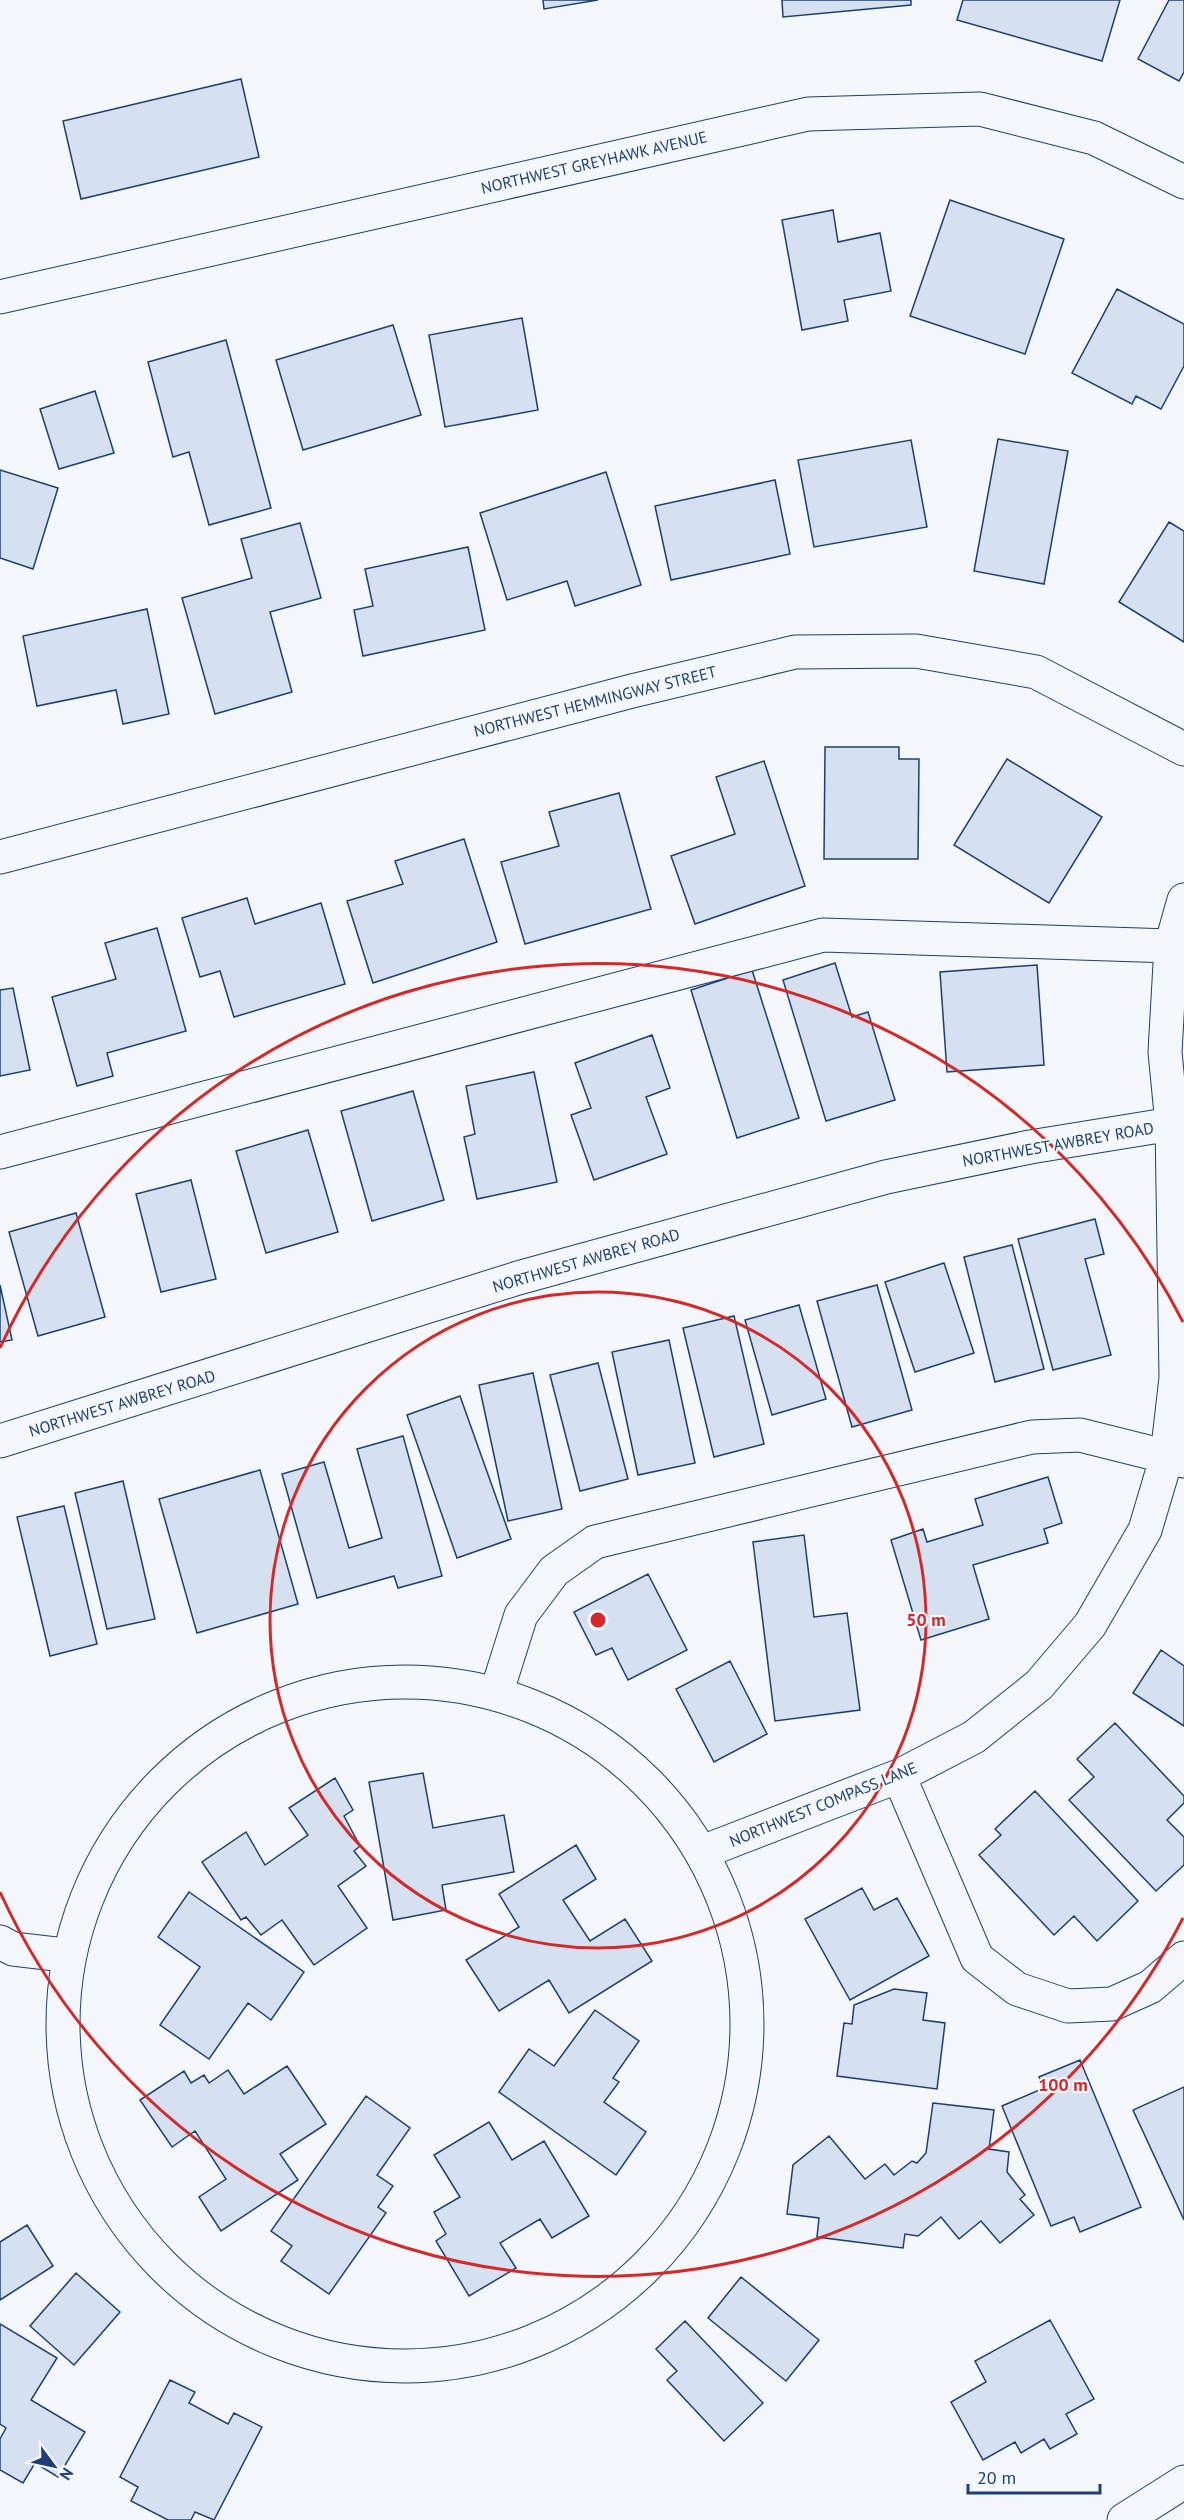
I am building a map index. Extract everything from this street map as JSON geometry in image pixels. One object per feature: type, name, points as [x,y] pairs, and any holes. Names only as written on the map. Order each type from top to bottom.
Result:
[{"type":"street","name":"NORTHWEST GREYHAWK AVENUE","points":[[0,297],[808,114],[980,109],[1094,138],[1184,182]]},
{"type":"street","name":"NORTHWEST HEMMINGWAY STREET","points":[[0,857],[632,691],[795,652],[916,651],[1036,672],[1184,749]]},
{"type":"street","name":"NORTHWEST COMPASS LANE","points":[[705,1851],[899,1776],[974,1737],[1039,1685],[1090,1625],[1145,1530],[1176,1459],[1178,1124],[1165,1052],[1171,946],[1184,900]]},
{"type":"street","points":[[0,1152],[823,935],[1171,946]]},
{"type":"street","name":"NORTHWEST AWBREY ROAD","points":[[0,1441],[518,1278],[886,1177],[1030,1147],[1178,1124]]},
{"type":"street","points":[[497,1691],[521,1615],[554,1570],[596,1542],[1032,1437],[1080,1435],[1176,1459]]},
{"type":"street","points":[[406,1681],[497,1691],[572,1726],[645,1781],[705,1851],[732,1924],[745,1993],[748,2062],[725,2147],[688,2221],[628,2288],[546,2340],[450,2364],[376,2366],[304,2349],[233,2315],[169,2268],[116,2212],[73,2121],[62,2049],[64,1955],[92,1887],[132,1820],[199,1745],[305,1694],[406,1681]]},
{"type":"street","points":[[899,1776],[977,1958],[1017,1989],[1068,2006],[1112,2004],[1150,1987],[1184,1958]]},
{"type":"street","points":[[0,1942],[13,1949],[64,1955]]},
{"type":"street","points":[[1124,2520],[1184,2482]]},
{"type":"building","points":[[543,0],[598,0],[544,9]]},
{"type":"building","points":[[782,0],[911,0],[911,5],[783,17]]},
{"type":"building","points":[[963,0],[1120,0],[1102,61],[957,20]]},
{"type":"building","points":[[1169,0],[1184,0],[1184,72],[1179,81],[1138,59]]},
{"type":"building","points":[[241,79],[259,157],[81,199],[63,121]]},
{"type":"building","points":[[950,200],[1064,239],[1025,354],[910,316]]},
{"type":"building","points":[[833,210],[838,242],[880,233],[891,291],[844,300],[848,321],[802,330],[782,220]]},
{"type":"building","points":[[1117,289],[1184,324],[1184,366],[1161,409],[1136,396],[1132,404],[1072,373]]},
{"type":"building","points":[[522,318],[538,410],[445,427],[429,335]]},
{"type":"building","points":[[393,325],[421,415],[303,450],[276,360]]},
{"type":"building","points":[[226,340],[271,508],[209,525],[189,452],[173,457],[148,362]]},
{"type":"building","points":[[95,391],[114,453],[59,469],[40,409]]},
{"type":"building","points":[[998,439],[1068,451],[1044,584],[974,571]]},
{"type":"building","points":[[911,440],[927,527],[814,547],[798,460]]},
{"type":"building","points":[[0,470],[58,488],[33,569],[0,558]]},
{"type":"building","points":[[606,472],[641,585],[575,606],[567,581],[507,600],[480,513]]},
{"type":"building","points":[[775,480],[790,554],[671,580],[655,506]]},
{"type":"building","points":[[1169,522],[1184,531],[1184,642],[1119,602]]},
{"type":"building","points":[[300,523],[321,598],[270,612],[292,692],[215,714],[182,598],[252,578],[241,539]]},
{"type":"building","points":[[468,547],[485,630],[363,656],[354,610],[373,606],[365,569]]},
{"type":"building","points":[[147,609],[169,714],[123,724],[116,690],[37,706],[23,636]]},
{"type":"building","points":[[825,747],[899,747],[899,759],[919,759],[918,859],[824,859]]},
{"type":"building","points":[[1007,759],[1102,817],[1049,903],[954,845]]},
{"type":"building","points":[[764,761],[805,886],[695,924],[671,856],[735,834],[716,777]]},
{"type":"building","points":[[619,793],[651,909],[525,944],[501,862],[559,846],[549,812]]},
{"type":"building","points":[[464,839],[497,942],[373,983],[347,901],[403,884],[395,861]]},
{"type":"building","points":[[247,898],[255,924],[321,903],[345,984],[234,1017],[220,971],[200,977],[182,918]]},
{"type":"building","points":[[157,928],[186,1031],[107,1053],[113,1076],[77,1086],[52,997],[116,979],[105,943]]},
{"type":"building","points":[[835,963],[852,1017],[868,1012],[895,1100],[826,1121],[783,980]]},
{"type":"building","points":[[1037,965],[1044,1065],[947,1072],[940,972]]},
{"type":"building","points":[[752,970],[799,1118],[737,1138],[691,990]]},
{"type":"building","points":[[13,988],[30,1070],[0,1076],[0,990]]},
{"type":"building","points":[[652,1035],[670,1088],[646,1097],[667,1154],[594,1180],[571,1115],[591,1108],[575,1063]]},
{"type":"building","points":[[534,1072],[557,1182],[477,1199],[464,1137],[475,1134],[466,1086]]},
{"type":"building","points":[[413,1091],[444,1200],[372,1221],[341,1111]]},
{"type":"building","points":[[308,1130],[338,1232],[266,1253],[236,1151]]},
{"type":"building","points":[[191,1180],[216,1279],[161,1292],[136,1194]]},
{"type":"building","points":[[76,1213],[105,1317],[38,1336],[9,1232]]},
{"type":"building","points":[[1095,1219],[1104,1254],[1085,1259],[1111,1355],[1053,1370],[1018,1239]]},
{"type":"building","points":[[1012,1245],[1044,1369],[995,1382],[964,1257]]},
{"type":"building","points":[[944,1263],[974,1353],[915,1372],[885,1282]]},
{"type":"building","points":[[0,1285],[12,1340],[0,1342]]},
{"type":"building","points":[[877,1285],[912,1410],[852,1427],[817,1301]]},
{"type":"building","points":[[799,1305],[826,1399],[772,1415],[745,1320]]},
{"type":"building","points":[[734,1316],[764,1444],[714,1457],[683,1328]]},
{"type":"building","points":[[669,1340],[695,1463],[638,1475],[612,1352]]},
{"type":"building","points":[[598,1363],[628,1479],[580,1491],[550,1375]]},
{"type":"building","points":[[533,1373],[562,1509],[508,1521],[479,1385]]},
{"type":"building","points":[[460,1396],[511,1539],[457,1558],[407,1415]]},
{"type":"building","points":[[403,1436],[442,1576],[398,1588],[394,1576],[317,1598],[282,1474],[324,1462],[349,1548],[382,1538],[357,1449]]},
{"type":"building","points":[[260,1470],[298,1604],[197,1633],[159,1499]]},
{"type":"building","points":[[1048,1477],[1062,1523],[1044,1529],[1048,1543],[973,1565],[989,1619],[921,1640],[891,1540],[923,1529],[927,1542],[983,1525],[975,1499]]},
{"type":"building","points":[[123,1481],[155,1619],[107,1629],[75,1493]]},
{"type":"building","points":[[64,1506],[97,1644],[50,1656],[17,1517]]},
{"type":"building","points":[[804,1535],[814,1617],[847,1613],[860,1710],[775,1721],[753,1542]]},
{"type":"building","points":[[648,1574],[687,1650],[628,1680],[612,1648],[596,1655],[574,1612]]},
{"type":"building","points":[[1161,1650],[1184,1666],[1184,1726],[1133,1693]]},
{"type":"building","points":[[730,1661],[767,1734],[714,1762],[676,1689]]},
{"type":"building","points":[[1115,1723],[1184,1796],[1184,1803],[1167,1820],[1184,1837],[1184,1865],[1156,1891],[1069,1800],[1094,1777],[1077,1759]]},
{"type":"building","points":[[423,1773],[433,1828],[504,1815],[514,1872],[442,1885],[446,1910],[393,1920],[369,1782]]},
{"type":"building","points":[[335,1778],[353,1810],[344,1816],[360,1846],[354,1851],[366,1866],[338,1886],[367,1928],[314,1965],[282,1920],[261,1935],[246,1917],[241,1920],[202,1862],[246,1832],[265,1865],[308,1835],[289,1808]]},
{"type":"building","points":[[1035,1791],[1138,1901],[1097,1941],[1074,1916],[1054,1935],[979,1855],[1001,1835],[995,1829]]},
{"type":"building","points":[[576,1845],[596,1879],[563,1900],[590,1941],[625,1919],[652,1961],[569,2013],[549,1980],[499,2011],[466,1960],[519,1927],[499,1894]]},
{"type":"building","points":[[862,1888],[874,1910],[897,1898],[929,1956],[850,2000],[805,1919]]},
{"type":"building","points":[[189,1892],[304,1972],[271,2020],[248,2003],[209,2059],[160,2025],[200,1967],[158,1937]]},
{"type":"building","points":[[894,1989],[927,1993],[923,2020],[945,2023],[937,2089],[837,2076],[844,2023],[852,2024],[854,2005]]},
{"type":"building","points":[[595,2010],[639,2041],[613,2078],[619,2082],[604,2102],[646,2132],[616,2175],[499,2092],[529,2049],[554,2066]]},
{"type":"building","points":[[1080,2060],[1141,2207],[1080,2232],[1074,2217],[1051,2226],[1002,2106],[1044,2088],[1039,2077]]},
{"type":"building","points":[[287,2066],[326,2124],[280,2154],[298,2180],[221,2231],[199,2197],[226,2179],[195,2131],[172,2147],[140,2100],[184,2071],[191,2083],[204,2075],[209,2083],[228,2070],[244,2094]]},
{"type":"building","points":[[1184,2087],[1184,2220],[1133,2110]]},
{"type":"building","points":[[366,2096],[410,2128],[377,2175],[393,2186],[378,2207],[386,2213],[329,2294],[281,2261],[292,2246],[271,2231]]},
{"type":"building","points":[[933,2103],[994,2110],[989,2149],[1009,2152],[1007,2172],[1025,2195],[1020,2199],[1034,2215],[1000,2243],[981,2221],[959,2239],[941,2217],[918,2236],[905,2234],[903,2248],[817,2237],[819,2218],[787,2214],[793,2165],[829,2136],[865,2179],[885,2164],[894,2175],[912,2161],[917,2163],[926,2153]]},
{"type":"building","points":[[489,2122],[512,2160],[544,2141],[589,2216],[552,2238],[540,2219],[500,2243],[516,2268],[469,2296],[436,2241],[446,2234],[434,2212],[460,2197],[434,2155]]},
{"type":"building","points":[[27,2225],[53,2266],[0,2300],[0,2242]]},
{"type":"building","points":[[76,2273],[120,2312],[74,2365],[30,2326]]},
{"type":"building","points":[[741,2277],[819,2340],[786,2381],[708,2318]]},
{"type":"building","points":[[1050,2320],[1094,2399],[1066,2414],[1077,2434],[1050,2449],[1044,2439],[1021,2453],[1015,2442],[983,2460],[951,2402],[986,2382],[975,2361]]},
{"type":"building","points":[[685,2321],[763,2403],[724,2441],[667,2380],[677,2371],[656,2349]]},
{"type":"building","points":[[0,2324],[57,2358],[31,2400],[85,2432],[58,2477],[35,2463],[23,2483],[0,2470],[0,2439],[6,2428],[0,2424]]},
{"type":"building","points":[[170,2380],[195,2392],[189,2403],[228,2424],[234,2413],[262,2427],[214,2520],[195,2512],[191,2520],[168,2520],[131,2501],[138,2487],[120,2477]]}]
